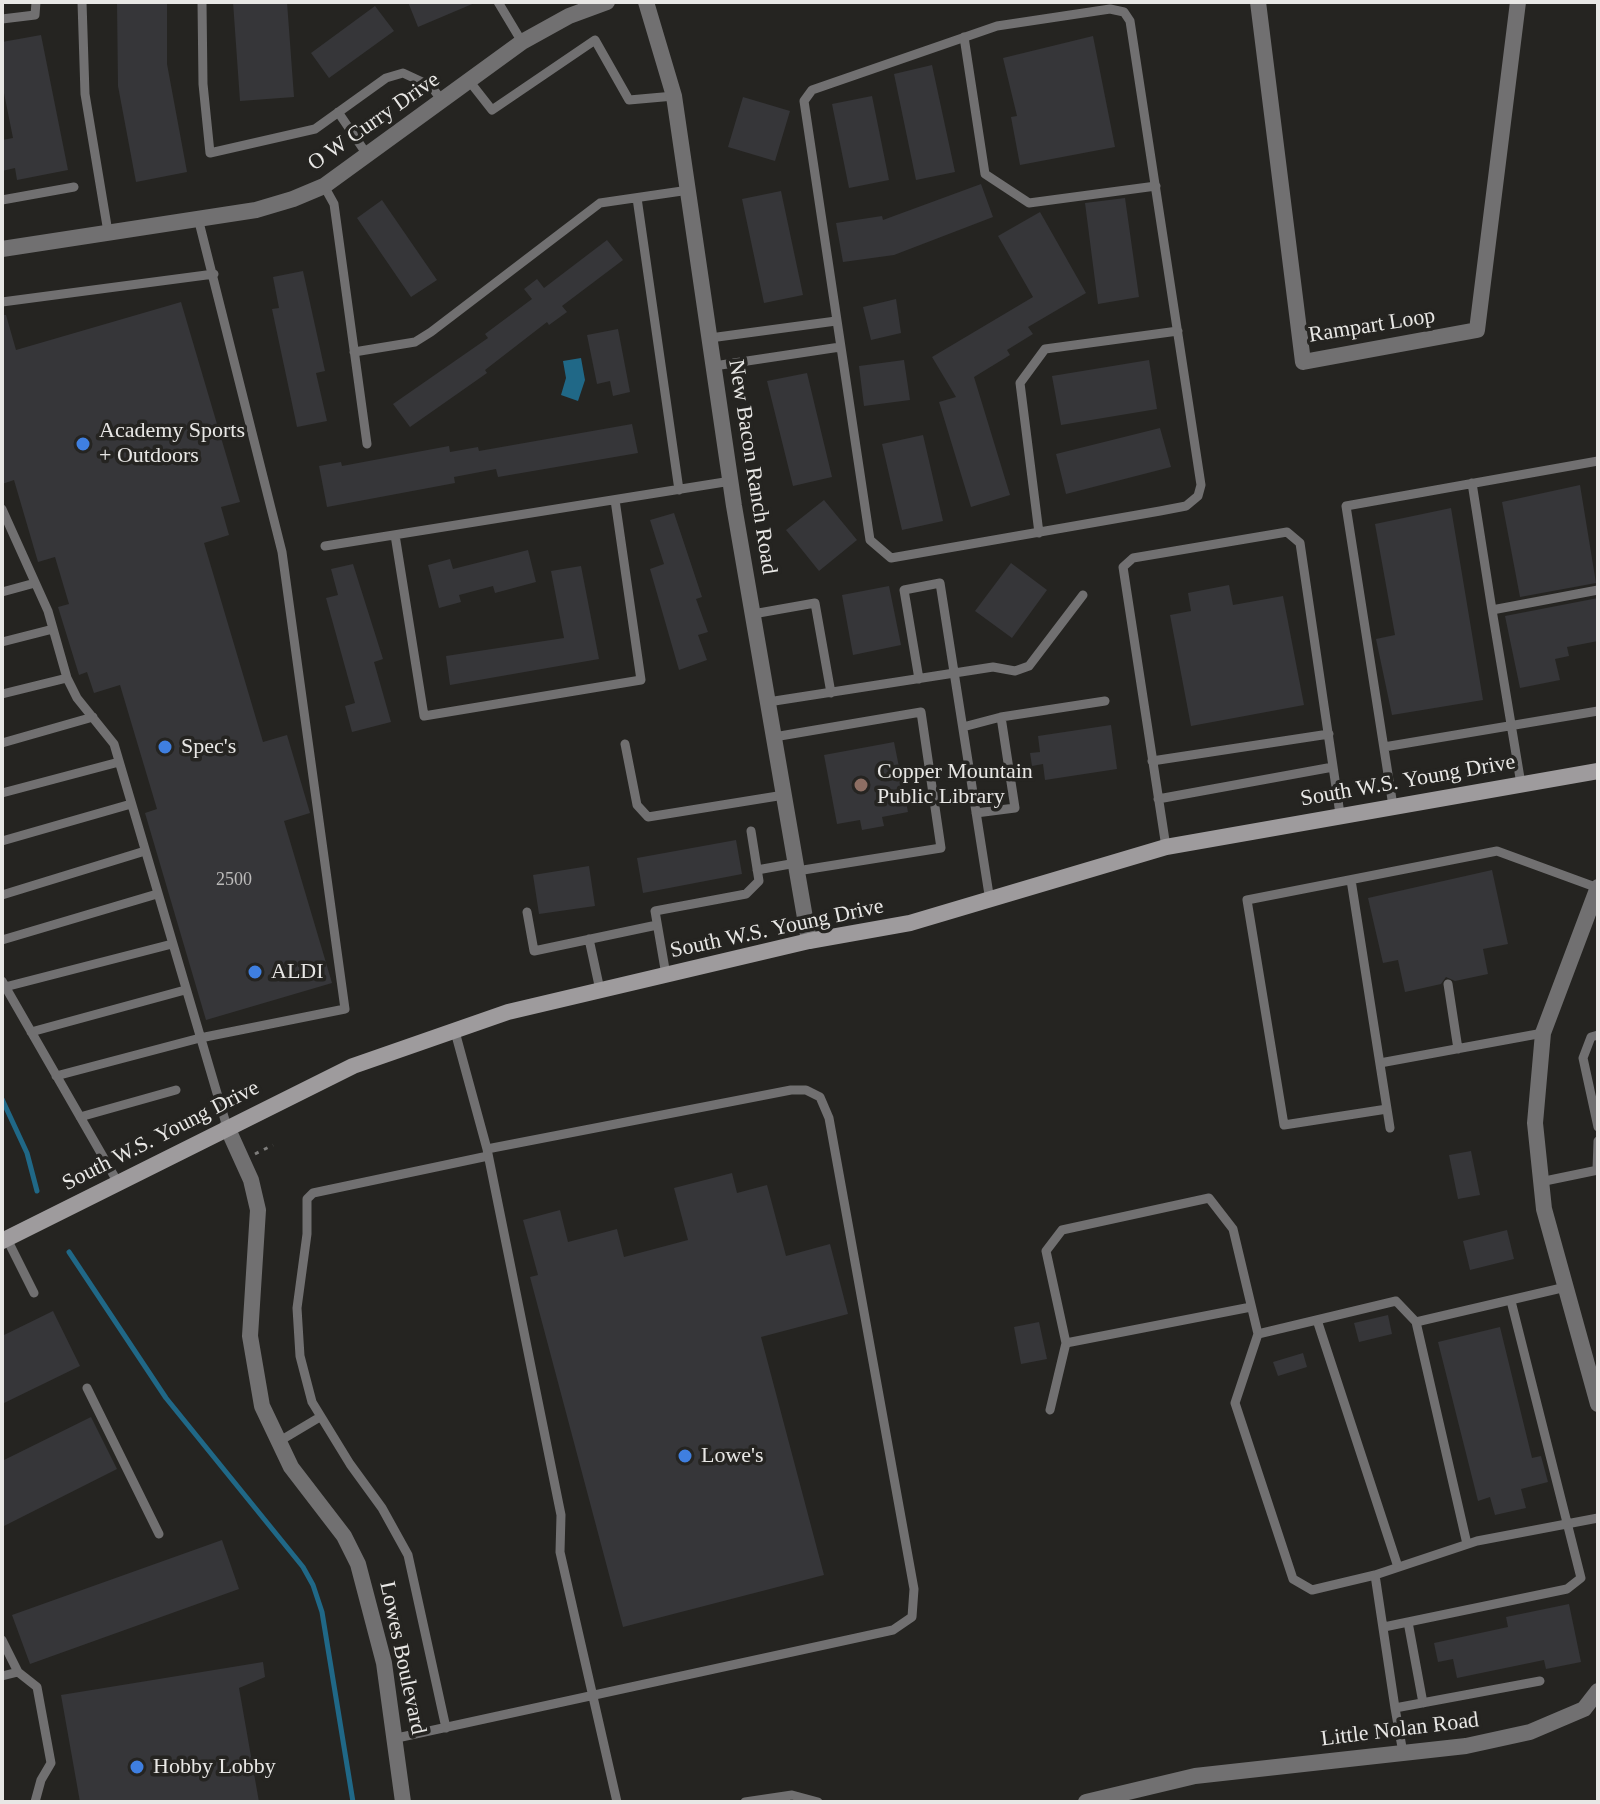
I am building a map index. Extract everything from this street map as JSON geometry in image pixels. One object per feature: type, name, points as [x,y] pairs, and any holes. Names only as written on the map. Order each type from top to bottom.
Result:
[{"type":"main road","name":"South W.S. Young Drive","points":[[5,1240],[117,1181],[353,1066],[454,1028],[809,941],[910,923],[1166,847],[1598,771]]},
{"type":"street","name":"O W Curry Drive","points":[[2,249],[256,210],[324,186],[522,42],[569,16],[607,2]]},
{"type":"street","name":"New Bacon Ranch Road","points":[[646,2],[674,96],[731,481],[809,941]]},
{"type":"street","name":"Rampart Loop","points":[[1258,2],[1303,362],[1477,330],[1518,2]]},
{"type":"street","points":[[1598,887],[1543,1033],[1535,1123],[1540,1182],[1598,1404]]},
{"type":"street","name":"Lowes Boulevard","points":[[227,1127],[251,1180],[258,1210],[250,1336],[255,1379],[277,1443],[291,1467],[344,1536],[358,1564],[384,1663],[397,1738],[403,1802]]},
{"type":"street","name":"Little Nolan Road","points":[[1086,1802],[1195,1776],[1466,1746],[1530,1732],[1584,1709],[1598,1691]]},
{"type":"lane","points":[[2,19],[35,15],[36,2]]},
{"type":"lane","points":[[82,2],[85,94],[108,232]]},
{"type":"lane","points":[[202,2],[203,84],[210,153],[315,129],[386,78],[403,73],[431,86],[443,102]]},
{"type":"lane","points":[[498,2],[522,42]]},
{"type":"lane","points":[[1110,9],[1124,12],[1130,21],[1156,186],[1201,485],[1198,496],[1186,506],[1039,533],[891,558],[880,553],[870,540],[836,321],[804,101],[812,90],[997,26],[1110,9]]},
{"type":"lane","points":[[964,37],[985,174],[1029,203],[1156,186]]},
{"type":"lane","points":[[470,82],[492,110],[595,40],[629,100],[674,96]]},
{"type":"lane","points":[[338,112],[368,156]]},
{"type":"lane","points":[[324,186],[334,204],[367,444]]},
{"type":"lane","points":[[2,200],[74,187]]},
{"type":"lane","points":[[354,352],[415,342],[600,203],[689,190]]},
{"type":"lane","points":[[637,198],[679,490]]},
{"type":"lane","points":[[56,1076],[200,1038],[345,1009],[282,552],[198,218]]},
{"type":"lane","points":[[2,302],[214,274]]},
{"type":"lane","points":[[710,338],[836,321]]},
{"type":"lane","points":[[1039,533],[1020,383],[1045,349],[1178,331]]},
{"type":"lane","points":[[714,366],[840,347]]},
{"type":"lane","points":[[1393,806],[1346,506],[1598,461]]},
{"type":"lane","points":[[325,546],[731,481]]},
{"type":"lane","points":[[1472,483],[1521,784]]},
{"type":"lane","points":[[395,535],[424,716],[439,714],[641,680],[615,500]]},
{"type":"lane","points":[[2,509],[53,629],[67,678],[114,744],[227,1127]]},
{"type":"lane","points":[[1166,847],[1123,567],[1133,558],[1287,532],[1300,543],[1340,814]]},
{"type":"lane","points":[[2,540],[14,537]]},
{"type":"lane","points":[[2,592],[35,583]]},
{"type":"lane","points":[[919,679],[904,590],[940,583],[990,901]]},
{"type":"lane","points":[[1492,610],[1598,590]]},
{"type":"lane","points":[[768,702],[993,667],[1015,671],[1029,666],[1083,595]]},
{"type":"lane","points":[[753,614],[815,603],[831,693]]},
{"type":"lane","points":[[2,642],[53,629]]},
{"type":"lane","points":[[2,694],[67,678]]},
{"type":"lane","points":[[963,727],[1001,717],[1105,701]]},
{"type":"lane","points":[[1384,747],[1598,711]]},
{"type":"lane","points":[[757,870],[941,848],[921,712],[774,737]]},
{"type":"lane","points":[[2,743],[93,717]]},
{"type":"lane","points":[[976,813],[1015,808],[1001,717]]},
{"type":"lane","points":[[1152,761],[1329,734]]},
{"type":"lane","points":[[625,744],[637,805],[648,817],[784,795]]},
{"type":"lane","points":[[2,793],[119,762]]},
{"type":"lane","points":[[1158,799],[1333,767]]},
{"type":"lane","points":[[2,841],[131,804]]},
{"type":"lane","points":[[666,975],[655,911],[746,894],[759,881],[751,831]]},
{"type":"lane","points":[[2,895],[145,851]]},
{"type":"lane","points":[[1387,1109],[1284,1125],[1247,900],[1497,851],[1598,887]]},
{"type":"lane","points":[[1351,880],[1390,1128]]},
{"type":"lane","points":[[2,940],[157,894]]},
{"type":"lane","points":[[527,912],[534,951],[657,925]]},
{"type":"lane","points":[[589,939],[600,990]]},
{"type":"lane","points":[[117,1181],[4,984],[172,944]]},
{"type":"lane","points":[[1448,984],[1458,1049]]},
{"type":"lane","points":[[31,1032],[185,990]]},
{"type":"lane","points":[[454,1028],[487,1152],[561,1515],[560,1552],[617,1802]]},
{"type":"lane","points":[[1380,1063],[1543,1033]]},
{"type":"lane","points":[[1598,1035],[1591,1037],[1583,1058],[1598,1127]]},
{"type":"lane","points":[[80,1117],[176,1090]]},
{"type":"lane","points":[[397,1738],[446,1728],[893,1630],[912,1617],[914,1589],[829,1118],[820,1097],[806,1090],[791,1090],[487,1152],[323,1189],[307,1199],[297,1333],[305,1382],[320,1417],[382,1508],[408,1555],[446,1728]]},
{"type":"lane","points":[[1540,1182],[1598,1170],[1598,1141]]},
{"type":"lane","points":[[1050,1410],[1066,1343],[1046,1251],[1062,1230],[1209,1198],[1233,1229],[1258,1334],[1235,1403],[1293,1579],[1312,1590],[1375,1575],[1467,1544],[1598,1518]]},
{"type":"lane","points":[[5,1240],[34,1293]]},
{"type":"lane","points":[[1416,1322],[1566,1287]]},
{"type":"lane","points":[[1258,1334],[1396,1301],[1416,1322],[1467,1544]]},
{"type":"lane","points":[[1384,1627],[1567,1589],[1581,1578],[1511,1301]]},
{"type":"lane","points":[[1066,1343],[1251,1307]]},
{"type":"lane","points":[[1317,1320],[1398,1567]]},
{"type":"lane","points":[[87,1388],[159,1534]]},
{"type":"lane","points":[[277,1443],[320,1417]]},
{"type":"lane","points":[[1375,1575],[1403,1753]]},
{"type":"lane","points":[[1408,1622],[1423,1703]]},
{"type":"lane","points":[[2,1640],[18,1672],[37,1687],[51,1763],[35,1802]]},
{"type":"lane","points":[[2,1676],[18,1672]]},
{"type":"lane","points":[[1395,1708],[1540,1681]]},
{"type":"lane","points":[[745,1802],[792,1795],[818,1802]]},
{"type":"path","points":[[255,1154],[273,1145]]},
{"type":"water","points":[[581,358],[585,380],[578,401],[561,395],[566,378],[563,361]]},
{"type":"building","points":[[117,2],[167,2],[167,64],[187,172],[136,182],[118,86]]},
{"type":"building","points":[[233,2],[287,2],[294,97],[240,101]]},
{"type":"building","points":[[408,2],[477,2],[418,27]]},
{"type":"building","points":[[375,6],[394,31],[329,78],[311,53]]},
{"type":"building","points":[[41,35],[68,170],[17,180],[15,168],[2,171],[2,140],[13,138],[2,83],[2,42]]},
{"type":"building","points":[[1093,36],[1115,147],[1020,165],[1011,117],[1017,116],[1003,58]]},
{"type":"building","points":[[932,65],[955,172],[916,180],[894,74]]},
{"type":"building","points":[[872,96],[889,180],[849,188],[832,104]]},
{"type":"building","points":[[743,97],[790,111],[775,161],[728,147]]},
{"type":"building","points":[[981,184],[993,217],[894,255],[843,262],[836,223],[882,216],[883,220]]},
{"type":"building","points":[[781,191],[803,295],[764,303],[742,199]]},
{"type":"building","points":[[1125,198],[1139,297],[1098,304],[1085,203]]},
{"type":"building","points":[[382,200],[437,280],[411,297],[357,218]]},
{"type":"building","points":[[1040,212],[1086,293],[1028,327],[1033,334],[1007,350],[1010,355],[974,377],[1010,495],[971,507],[939,402],[956,397],[932,357],[1033,297],[998,236]]},
{"type":"building","points":[[607,240],[623,260],[562,306],[567,312],[549,325],[547,322],[485,370],[487,373],[410,427],[393,404],[488,338],[485,334],[532,299],[524,289],[537,279],[544,288]]},
{"type":"building","points":[[303,271],[325,371],[316,373],[327,421],[297,427],[272,309],[279,308],[273,277]]},
{"type":"building","points":[[896,299],[901,333],[871,340],[863,307]]},
{"type":"building","points":[[181,302],[240,502],[221,507],[229,535],[204,543],[263,742],[287,735],[310,813],[284,821],[332,983],[206,1020],[145,813],[157,809],[120,685],[94,693],[87,672],[79,675],[58,607],[69,604],[55,557],[38,562],[14,480],[2,484],[2,315],[6,315],[16,350]]},
{"type":"building","points":[[618,329],[630,392],[613,396],[610,381],[597,384],[587,335]]},
{"type":"building","points":[[904,360],[910,400],[864,406],[859,366]]},
{"type":"building","points":[[1149,360],[1157,409],[1061,425],[1052,376]]},
{"type":"building","points":[[807,373],[832,477],[793,486],[767,381]]},
{"type":"building","points":[[632,424],[638,453],[498,477],[496,469],[454,477],[455,483],[327,507],[319,466],[341,462],[342,466],[449,446],[450,452],[478,447],[479,451]]},
{"type":"building","points":[[1160,428],[1171,467],[1066,494],[1056,454]]},
{"type":"building","points":[[923,435],[943,521],[902,530],[882,444]]},
{"type":"building","points":[[1580,485],[1596,583],[1520,597],[1502,502]]},
{"type":"building","points":[[824,500],[857,540],[819,571],[786,530]]},
{"type":"building","points":[[1451,508],[1483,700],[1392,715],[1376,639],[1395,635],[1375,524]]},
{"type":"building","points":[[674,513],[702,597],[696,599],[708,632],[698,635],[707,660],[679,670],[650,569],[664,564],[650,520]]},
{"type":"building","points":[[528,550],[536,582],[495,593],[493,586],[459,595],[461,602],[439,608],[428,565],[450,559],[453,569]]},
{"type":"building","points":[[1011,563],[1047,590],[1012,638],[975,611]]},
{"type":"building","points":[[353,564],[383,659],[374,662],[391,722],[352,732],[345,706],[355,703],[326,598],[338,595],[331,569]]},
{"type":"building","points":[[581,566],[599,659],[450,685],[446,656],[564,638],[551,571]]},
{"type":"building","points":[[1229,585],[1233,605],[1283,596],[1304,705],[1191,726],[1170,615],[1191,611],[1188,593]]},
{"type":"building","points":[[889,586],[901,645],[853,655],[842,595]]},
{"type":"building","points":[[1598,598],[1598,641],[1567,647],[1569,656],[1555,659],[1560,680],[1520,688],[1505,616]]},
{"type":"building","points":[[1111,725],[1117,769],[1045,780],[1043,764],[1032,766],[1030,753],[1040,752],[1038,736]]},
{"type":"building","points":[[894,742],[908,812],[882,817],[884,826],[862,830],[860,820],[837,824],[824,755]]},
{"type":"building","points":[[736,840],[742,874],[643,893],[637,858]]},
{"type":"building","points":[[589,866],[595,906],[539,914],[533,875]]},
{"type":"building","points":[[1492,870],[1508,944],[1483,949],[1488,974],[1455,981],[1446,977],[1441,984],[1405,992],[1398,960],[1383,963],[1368,898]]},
{"type":"building","points":[[1471,1151],[1480,1195],[1458,1199],[1449,1155]]},
{"type":"building","name":"Lowe's","points":[[732,1173],[737,1193],[767,1185],[786,1256],[830,1244],[848,1314],[761,1337],[824,1575],[623,1627],[530,1277],[538,1275],[523,1220],[560,1210],[568,1242],[617,1229],[624,1257],[688,1240],[674,1188]]},
{"type":"building","points":[[1507,1230],[1514,1259],[1470,1270],[1463,1241]]},
{"type":"building","points":[[53,1311],[80,1366],[2,1404],[2,1336]]},
{"type":"building","points":[[1388,1315],[1392,1334],[1359,1342],[1354,1323]]},
{"type":"building","points":[[1039,1322],[1047,1359],[1021,1364],[1014,1327]]},
{"type":"building","points":[[1500,1327],[1532,1458],[1541,1456],[1548,1482],[1521,1489],[1526,1508],[1495,1515],[1490,1497],[1478,1501],[1438,1342]]},
{"type":"building","points":[[1303,1353],[1307,1367],[1278,1376],[1273,1362]]},
{"type":"building","points":[[91,1417],[117,1469],[2,1527],[2,1461]]},
{"type":"building","points":[[222,1540],[239,1589],[30,1664],[12,1615]]},
{"type":"building","points":[[1569,1604],[1581,1662],[1546,1669],[1544,1660],[1457,1678],[1453,1659],[1438,1662],[1434,1643],[1508,1627],[1506,1617]]},
{"type":"building","points":[[263,1662],[265,1677],[239,1688],[259,1802],[80,1802],[61,1695]]},
{"type":"waterway","points":[[2,1099],[27,1153],[37,1191]]},
{"type":"waterway","points":[[69,1252],[166,1398],[303,1567],[313,1585],[322,1612],[353,1802]]},
{"type":"place","name":"Academy Sports + Outdoors","points":[[83,444]]},
{"type":"place","name":"Spec's","points":[[165,747]]},
{"type":"place","name":"Copper Mountain Public Library","points":[[861,785]]},
{"type":"place","name":"ALDI","points":[[255,972]]},
{"type":"place","name":"Lowe's","points":[[685,1456]]},
{"type":"place","name":"Hobby Lobby","points":[[137,1767]]}]
